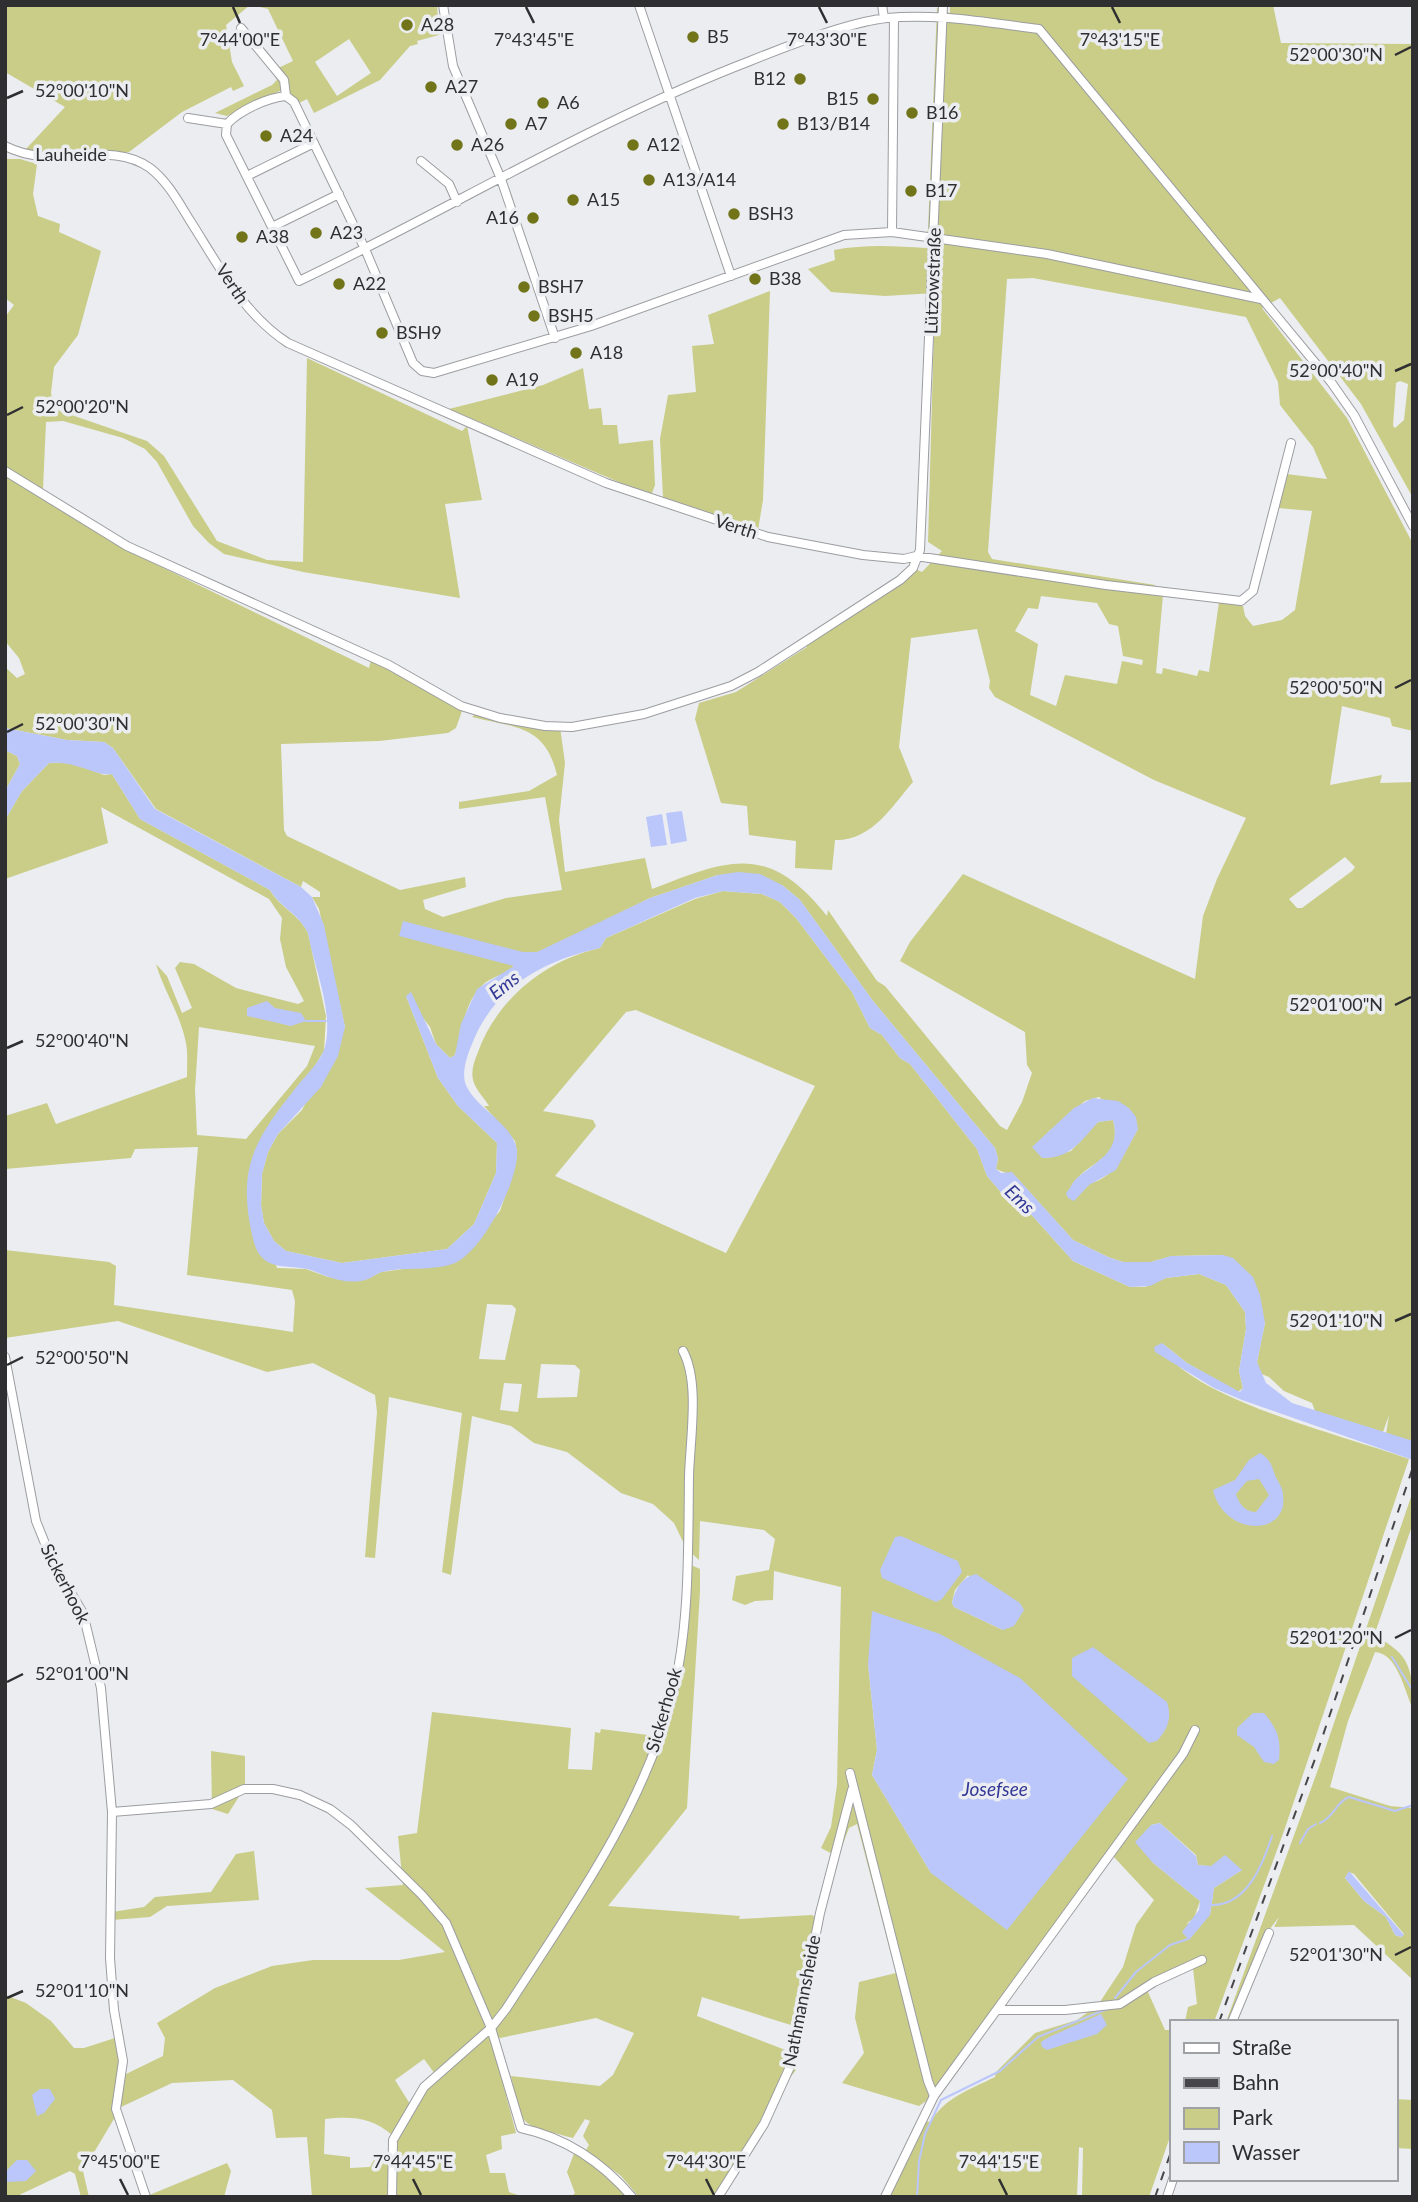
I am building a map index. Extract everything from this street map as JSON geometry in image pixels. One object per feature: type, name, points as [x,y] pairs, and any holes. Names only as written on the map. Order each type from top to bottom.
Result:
[{"type":"street","points":[[443,5],[453,66],[501,179],[555,338]]},
{"type":"street","points":[[639,5],[731,276]]},
{"type":"street","points":[[882,5],[884,18]]},
{"type":"street","name":"Lützowstraße","points":[[916,555],[922,545],[943,5]]},
{"type":"street","points":[[1261,299],[1047,254],[892,233],[844,235],[555,338],[434,373],[422,371],[413,362],[365,249],[294,102],[286,96],[274,97],[233,117],[227,124],[226,135],[299,281],[365,249],[668,93],[795,43],[884,18],[943,19],[1044,32],[1347,404],[1413,526]]},
{"type":"street","points":[[892,233],[894,18]]},
{"type":"street","points":[[241,28],[284,80],[286,96]]},
{"type":"street","points":[[188,118],[227,124]]},
{"type":"street","points":[[247,176],[314,143]]},
{"type":"street","name":"Lauheide","points":[[5,146],[45,158],[103,155],[128,157],[149,168],[169,188]]},
{"type":"street","points":[[421,161],[449,184],[457,202]]},
{"type":"street","name":"Verth","points":[[169,188],[244,303],[273,333],[296,347],[606,483],[669,506],[789,543],[889,558],[916,555],[1105,585],[1241,601],[1253,591],[1291,443]]},
{"type":"street","points":[[272,227],[339,194]]},
{"type":"street","points":[[5,471],[127,546],[389,665],[461,706],[545,726],[572,727],[631,717],[731,686],[758,672],[900,580],[913,568],[916,555]]},
{"type":"street","name":"Sickerhook","points":[[392,2197],[391,2148],[399,2128],[424,2087],[491,2028],[615,1840],[657,1742],[672,1696],[680,1649],[688,1531],[691,1377],[683,1350]]},
{"type":"street","name":"Sickerhook","points":[[5,1357],[36,1521],[52,1561],[83,1613],[95,1651],[108,1748],[112,1812],[110,1958],[114,2010],[123,2061],[116,2109],[146,2197]]},
{"type":"street","points":[[885,2197],[934,2096],[1183,1754],[1195,1730]]},
{"type":"street","name":"Nathmannsheide","points":[[850,1773],[852,1790],[934,2096]]},
{"type":"street","points":[[112,1812],[211,1804],[244,1790],[274,1789],[300,1795],[330,1809],[351,1825],[422,1895],[446,1923],[491,2028],[522,2127],[545,2133],[586,2154],[632,2197]]},
{"type":"street","name":"Nathmannsheide","points":[[718,2197],[764,2124],[789,2069],[820,1913],[852,1790]]},
{"type":"street","points":[[1233,2020],[1269,1933]]},
{"type":"street","points":[[998,2010],[1065,2010],[1120,2004],[1154,1982],[1202,1959]]},
{"type":"green space","points":[[5,5],[250,5],[226,25],[232,62],[244,86],[233,91],[231,87],[182,112],[129,152],[41,153],[26,149],[65,107],[5,72]]},
{"type":"green space","points":[[252,5],[437,5],[439,35],[417,41],[418,44],[410,46],[380,80],[314,113],[307,99],[299,103],[291,94],[282,90],[227,116],[215,113],[272,85],[277,80],[272,71],[293,61],[268,9]],"holes":[[[349,39],[371,73],[337,96],[315,62]]]},
{"type":"green space","points":[[950,5],[1273,5],[1281,43],[1413,44],[1413,498],[1361,404],[1280,298],[1262,308],[1347,418],[1413,544],[1413,731],[1392,726],[1390,718],[1342,706],[1330,785],[1382,775],[1380,783],[1413,782],[1413,1441],[1386,1434],[1389,1415],[1383,1432],[1315,1411],[1312,1403],[1284,1391],[1269,1377],[1259,1373],[1257,1362],[1265,1323],[1223,1255],[1172,1256],[1151,1262],[1123,1262],[1073,1240],[1016,1177],[996,1169],[998,1158],[995,1148],[873,1001],[800,900],[782,885],[718,875],[650,898],[556,945],[537,952],[523,952],[512,963],[514,966],[511,969],[485,983],[478,990],[468,1007],[455,1055],[450,1058],[436,1044],[430,1027],[406,996],[438,1078],[458,1106],[497,1143],[496,1173],[474,1224],[447,1249],[342,1263],[286,1251],[274,1241],[264,1223],[261,1205],[262,1174],[268,1152],[278,1134],[302,1110],[345,1027],[319,909],[312,897],[320,897],[320,892],[303,881],[301,887],[156,809],[113,748],[104,742],[67,740],[5,728],[5,667],[17,678],[25,674],[19,658],[5,641],[5,473],[133,553],[369,668],[371,660],[462,711],[456,728],[448,733],[379,741],[281,744],[284,830],[287,836],[400,890],[465,877],[466,887],[423,900],[425,909],[443,917],[506,898],[562,890],[545,797],[459,809],[459,802],[529,791],[557,775],[545,746],[536,738],[515,727],[472,717],[478,712],[560,727],[565,763],[559,820],[565,872],[645,858],[652,889],[726,865],[766,867],[786,876],[806,892],[827,916],[828,910],[877,981],[885,986],[1000,1126],[1007,1130],[1022,1102],[1032,1073],[1027,1065],[1025,1032],[900,961],[910,942],[963,874],[1195,979],[1203,916],[1246,818],[1154,780],[995,697],[989,688],[990,681],[977,629],[911,638],[899,747],[913,782],[889,811],[870,828],[860,835],[835,840],[832,870],[795,868],[796,841],[749,835],[747,806],[721,803],[695,719],[699,703],[736,692],[807,647],[805,641],[913,568],[922,572],[942,551],[928,542],[935,293],[885,296],[831,292],[808,269],[835,260],[834,250],[869,246],[926,248],[924,238],[928,230],[937,8],[950,13]],"holes":[[[1033,278],[1246,317],[1278,382],[1280,405],[1313,447],[1327,479],[1286,474],[1278,508],[1312,511],[1295,610],[1282,620],[1253,626],[1245,616],[1243,606],[1219,602],[1209,672],[1199,670],[1197,676],[1163,668],[1162,674],[1156,673],[1163,595],[1152,593],[1155,585],[992,559],[988,552],[1007,279]],[[1400,381],[1408,384],[1404,420],[1395,428],[1396,383]],[[1041,596],[1097,603],[1109,624],[1118,626],[1123,656],[1143,660],[1142,665],[1122,661],[1117,684],[1065,675],[1056,706],[1030,695],[1038,644],[1015,631],[1028,608],[1038,609]],[[1345,857],[1355,867],[1302,908],[1297,908],[1289,899]],[[1099,1097],[1138,1129],[1120,1161],[1106,1176],[1097,1181],[1072,1186],[1078,1177],[1102,1159],[1113,1144],[1113,1120],[1098,1122],[1071,1151],[1047,1158],[1048,1132],[1085,1101]]]},
{"type":"green space","points":[[5,159],[20,159],[37,164],[33,194],[38,216],[60,224],[59,232],[101,251],[78,335],[54,367],[51,393],[54,409],[147,441],[164,456],[217,541],[267,560],[303,562],[307,358],[462,431],[467,426],[482,500],[445,504],[460,598],[303,572],[224,554],[193,526],[157,462],[145,449],[123,438],[63,421],[46,422],[43,489],[5,468],[5,317],[14,305],[5,298]]},
{"type":"green space","points":[[770,291],[763,500],[758,530],[669,503],[663,497],[660,439],[668,395],[696,392],[692,346],[714,344],[708,315]]},
{"type":"green space","points":[[583,368],[589,409],[601,408],[603,425],[617,425],[619,444],[653,440],[655,485],[651,496],[449,409],[543,385]]},
{"type":"green space","points":[[5,750],[17,756],[20,764],[5,791]]},
{"type":"green space","points":[[71,762],[104,775],[112,774],[140,819],[270,890],[308,933],[326,1016],[324,1051],[248,1175],[277,1268],[306,1269],[328,1277],[367,1279],[381,1272],[456,1262],[500,1211],[517,1153],[515,1141],[484,1106],[489,1106],[475,1086],[472,1075],[486,1033],[497,1015],[511,999],[543,972],[580,954],[600,948],[606,938],[695,899],[723,891],[762,894],[780,902],[796,918],[852,992],[870,1028],[882,1035],[900,1058],[910,1064],[977,1149],[987,1176],[1005,1197],[1020,1202],[1073,1261],[1130,1287],[1145,1287],[1166,1278],[1199,1274],[1226,1285],[1245,1312],[1246,1329],[1239,1371],[1243,1388],[1238,1392],[1187,1363],[1162,1343],[1179,1366],[1205,1384],[1260,1409],[1409,1459],[1284,1831],[1215,2020],[1185,2020],[1188,2007],[1197,2004],[1193,1968],[1147,1990],[1165,2030],[1170,2030],[1170,2137],[1149,2197],[1082,2197],[1083,2148],[1079,2147],[1077,2197],[887,2197],[925,2121],[930,2122],[943,2106],[959,2095],[995,2077],[996,2072],[1035,2033],[1077,2020],[1098,2005],[1123,1967],[1136,1925],[1154,1900],[1113,1856],[939,2092],[919,2106],[842,2083],[864,2053],[855,2018],[859,1982],[896,1973],[857,1824],[849,1828],[838,1857],[821,1848],[831,1827],[837,1785],[841,1587],[774,1571],[773,1600],[755,1601],[745,1605],[732,1600],[736,1576],[769,1570],[775,1539],[764,1530],[700,1521],[699,1560],[686,1548],[674,1523],[653,1504],[621,1493],[567,1452],[534,1443],[511,1426],[472,1416],[451,1575],[442,1572],[462,1413],[389,1397],[375,1558],[365,1557],[377,1412],[375,1395],[313,1363],[267,1372],[118,1321],[5,1338],[5,1250],[109,1262],[116,1266],[114,1305],[293,1332],[295,1301],[292,1290],[187,1275],[198,1147],[135,1149],[131,1158],[5,1169],[5,1116],[47,1103],[56,1124],[187,1077],[184,1033],[156,964],[167,976],[182,1013],[192,1008],[175,968],[180,962],[194,964],[236,988],[298,1004],[304,1001],[286,967],[280,939],[282,918],[269,899],[101,807],[108,843],[5,879],[5,820],[22,791],[49,763]],"holes":[[[247,1008],[294,1014],[291,1026],[255,1016]],[[636,1010],[815,1086],[726,1253],[555,1176],[596,1126],[593,1120],[543,1111],[626,1012]],[[199,1027],[315,1046],[307,1066],[246,1139],[197,1135],[195,1090]],[[487,1304],[512,1305],[516,1309],[505,1360],[479,1359]],[[541,1364],[575,1365],[580,1370],[577,1397],[537,1398]],[[504,1383],[522,1384],[518,1412],[500,1410]],[[968,1575],[1003,1630],[954,1607],[952,1602],[955,1590]],[[868,1664],[931,1873],[872,1775],[877,1750]],[[1160,1823],[1196,1855],[1198,1865],[1242,1870],[1214,1888],[1210,1915],[1186,1924],[1194,1918],[1200,1901],[1152,1862],[1151,1825]]]},
{"type":"green space","points":[[1413,1491],[1413,1523],[1374,1636],[1396,1649],[1403,1657],[1412,1684],[1413,1709],[1395,1666],[1383,1654],[1375,1652],[1348,1721],[1330,1787],[1390,1806],[1413,1808],[1413,1980],[1354,1925],[1274,1927],[1279,1917],[1266,1934],[1231,2020],[1227,2020],[1320,1764]],"holes":[[[1349,1872],[1354,1874],[1404,1934],[1401,1937],[1395,1935],[1386,1917],[1364,1901],[1345,1878]]]},
{"type":"green space","points":[[691,1565],[700,1569],[700,1591],[687,1808],[608,1906],[740,1916],[739,1919],[815,1917],[794,2026],[702,1997],[697,2016],[788,2051],[796,2070],[782,2088],[715,2197],[639,2197],[621,2176],[586,2150],[589,2145],[583,2136],[590,2121],[585,2119],[573,2138],[542,2130],[526,2122],[522,2116],[511,2076],[600,2086],[613,2075],[634,2033],[596,2018],[500,2038],[490,2035],[516,2133],[501,2136],[502,2149],[486,2155],[490,2173],[505,2173],[509,2192],[523,2197],[396,2197],[395,2143],[435,2074],[424,2059],[395,2080],[410,2104],[392,2135],[377,2124],[361,2119],[325,2119],[324,2154],[350,2157],[350,2168],[370,2167],[375,2158],[388,2158],[389,2197],[312,2197],[307,2137],[276,2138],[272,2110],[233,2080],[172,2083],[121,2107],[83,2171],[89,2197],[81,2197],[75,2174],[70,2171],[15,2197],[5,2197],[5,1995],[26,2003],[51,2021],[74,2048],[84,2048],[115,2038],[124,2075],[163,2056],[165,2038],[157,2023],[215,1988],[272,1966],[313,1960],[399,1960],[445,1952],[365,1888],[403,1885],[398,1836],[417,1833],[432,1712],[571,1728],[568,1769],[592,1770],[595,1732],[600,1733],[601,1729],[648,1735],[654,1742],[664,1735]]},
{"type":"green space","points":[[211,1751],[245,1756],[245,1787],[228,1814],[212,1809]]},
{"type":"green space","points":[[254,1851],[259,1900],[167,1906],[150,1917],[112,1920],[112,1912],[144,1907],[155,1897],[211,1892],[236,1854]]},
{"type":"green space","points":[[1397,2099],[1413,2100],[1413,2149],[1397,2148]]},
{"type":"green space","points":[[575,2151],[616,2182],[628,2197],[571,2197],[575,2193],[567,2172]]},
{"type":"green space","points":[[227,2163],[231,2171],[224,2197],[147,2196]]},
{"type":"water","name":"Ems","points":[[5,728],[67,740],[104,742],[113,748],[155,809],[301,887],[312,897],[324,925],[345,1027],[338,1056],[321,1087],[278,1134],[268,1152],[262,1174],[261,1205],[264,1223],[274,1241],[286,1251],[342,1263],[447,1249],[474,1224],[496,1173],[497,1143],[458,1106],[438,1078],[406,996],[411,992],[436,1044],[450,1058],[455,1055],[461,1024],[477,989],[514,966],[399,936],[403,921],[523,952],[537,952],[650,898],[718,875],[738,872],[760,874],[782,885],[800,900],[873,1001],[995,1148],[998,1158],[996,1169],[1001,1173],[1012,1172],[1073,1240],[1123,1262],[1151,1262],[1171,1256],[1223,1255],[1233,1258],[1253,1277],[1260,1295],[1265,1323],[1257,1362],[1266,1383],[1292,1403],[1413,1441],[1413,1460],[1242,1400],[1214,1388],[1155,1352],[1154,1347],[1162,1343],[1187,1363],[1240,1392],[1243,1388],[1239,1371],[1246,1329],[1245,1312],[1226,1285],[1199,1274],[1166,1278],[1150,1286],[1130,1287],[1073,1261],[1020,1202],[1005,1197],[987,1176],[977,1149],[910,1064],[900,1058],[882,1035],[870,1028],[852,992],[796,918],[780,902],[762,894],[723,891],[695,898],[606,938],[600,948],[559,960],[540,969],[523,979],[493,1007],[481,1024],[470,1049],[464,1075],[471,1094],[514,1141],[517,1151],[516,1164],[506,1196],[497,1213],[477,1245],[466,1256],[446,1266],[391,1270],[363,1281],[352,1282],[267,1262],[261,1257],[253,1239],[248,1214],[248,1173],[260,1138],[320,1057],[327,1033],[325,1004],[308,933],[270,890],[140,819],[112,774],[68,764],[49,763],[22,791],[5,820],[5,791],[20,764],[17,756],[5,750]]},
{"type":"water","points":[[682,811],[687,841],[671,844],[666,813]]},
{"type":"water","points":[[662,814],[667,845],[651,847],[646,817]]},
{"type":"water","points":[[267,1001],[275,1008],[301,1013],[306,1021],[291,1026],[247,1016],[247,1008]]},
{"type":"water","points":[[1093,1098],[1118,1101],[1129,1108],[1136,1117],[1138,1129],[1116,1170],[1089,1185],[1074,1201],[1068,1198],[1066,1193],[1076,1179],[1111,1148],[1115,1131],[1113,1120],[1098,1122],[1074,1148],[1052,1158],[1042,1158],[1032,1147],[1074,1108]]},
{"type":"water","points":[[1260,1453],[1266,1457],[1282,1489],[1282,1509],[1276,1519],[1266,1524],[1254,1526],[1229,1517],[1219,1505],[1213,1490],[1235,1480],[1249,1460]],"holes":[[[1259,1479],[1269,1495],[1256,1512],[1243,1507],[1236,1494],[1247,1481]]]},
{"type":"water","points":[[901,1536],[958,1561],[962,1572],[942,1599],[936,1602],[882,1578],[880,1570],[895,1537]]},
{"type":"water","points":[[976,1574],[1020,1603],[1024,1610],[1014,1626],[1003,1630],[954,1607],[952,1603],[957,1588],[967,1578]]},
{"type":"water","name":"Josefsee","points":[[872,1611],[940,1634],[1020,1678],[1128,1779],[1007,1930],[931,1873],[872,1775],[877,1750],[868,1664]]},
{"type":"water","points":[[1093,1647],[1167,1702],[1168,1723],[1157,1741],[1149,1743],[1072,1676],[1072,1658]]},
{"type":"water","points":[[1253,1713],[1264,1713],[1273,1724],[1280,1752],[1279,1760],[1274,1764],[1264,1762],[1254,1747],[1237,1735],[1237,1728]]},
{"type":"water","points":[[1160,1823],[1196,1856],[1198,1865],[1211,1866],[1225,1855],[1242,1870],[1214,1888],[1210,1915],[1189,1940],[1182,1932],[1199,1910],[1200,1901],[1152,1862],[1135,1842],[1151,1825]]},
{"type":"water","points":[[1349,1871],[1404,1935],[1395,1935],[1386,1917],[1364,1901],[1345,1878]]},
{"type":"water","points":[[1101,2014],[1107,2025],[1097,2034],[1047,2050],[1042,2047],[1041,2042],[1049,2037]]},
{"type":"water","points":[[40,2089],[50,2089],[55,2099],[44,2113],[37,2116],[32,2095]]},
{"type":"water","points":[[17,2160],[27,2160],[36,2171],[26,2181],[7,2182],[5,2172]]},
{"type":"waterway","points":[[306,1021],[326,1021]]},
{"type":"waterway","points":[[1392,1657],[1413,1691]]},
{"type":"waterway","points":[[1320,1823],[1349,1797],[1395,1811],[1413,1805]]},
{"type":"waterway","points":[[1300,1843],[1308,1829],[1316,1824]]},
{"type":"waterway","points":[[1211,1905],[1234,1899],[1244,1891],[1264,1859],[1272,1836]]},
{"type":"waterway","points":[[1115,1998],[1136,1972],[1170,1945],[1188,1939]]},
{"type":"waterway","points":[[917,2197],[919,2161],[925,2134],[941,2100],[1000,2071],[1038,2037],[1107,2009]]},
{"type":"railway","points":[[1220,2020],[1315,1759],[1413,1467]]},
{"type":"railway","points":[[1155,2197],[1170,2155]]},
{"type":"place","name":"A28","points":[[407,25]]},
{"type":"place","name":"B5","points":[[693,37]]},
{"type":"place","name":"B12","points":[[800,79]]},
{"type":"place","name":"A27","points":[[431,87]]},
{"type":"place","name":"B15","points":[[873,99]]},
{"type":"place","name":"A6","points":[[543,103]]},
{"type":"place","name":"B16","points":[[912,113]]},
{"type":"place","name":"A7","points":[[511,124]]},
{"type":"place","name":"B13/B14","points":[[783,124]]},
{"type":"place","name":"A24","points":[[266,136]]},
{"type":"place","name":"A26","points":[[457,145]]},
{"type":"place","name":"A12","points":[[633,145]]},
{"type":"place","name":"A13/A14","points":[[649,180]]},
{"type":"place","name":"B17","points":[[911,191]]},
{"type":"place","name":"A15","points":[[573,200]]},
{"type":"place","name":"BSH3","points":[[734,214]]},
{"type":"place","name":"A16","points":[[533,218]]},
{"type":"place","name":"A23","points":[[316,233]]},
{"type":"place","name":"A38","points":[[242,237]]},
{"type":"place","name":"B38","points":[[755,279]]},
{"type":"place","name":"A22","points":[[339,284]]},
{"type":"place","name":"BSH7","points":[[524,287]]},
{"type":"place","name":"BSH5","points":[[534,316]]},
{"type":"place","name":"BSH9","points":[[382,333]]},
{"type":"place","name":"A18","points":[[576,353]]},
{"type":"place","name":"A19","points":[[492,380]]}]
